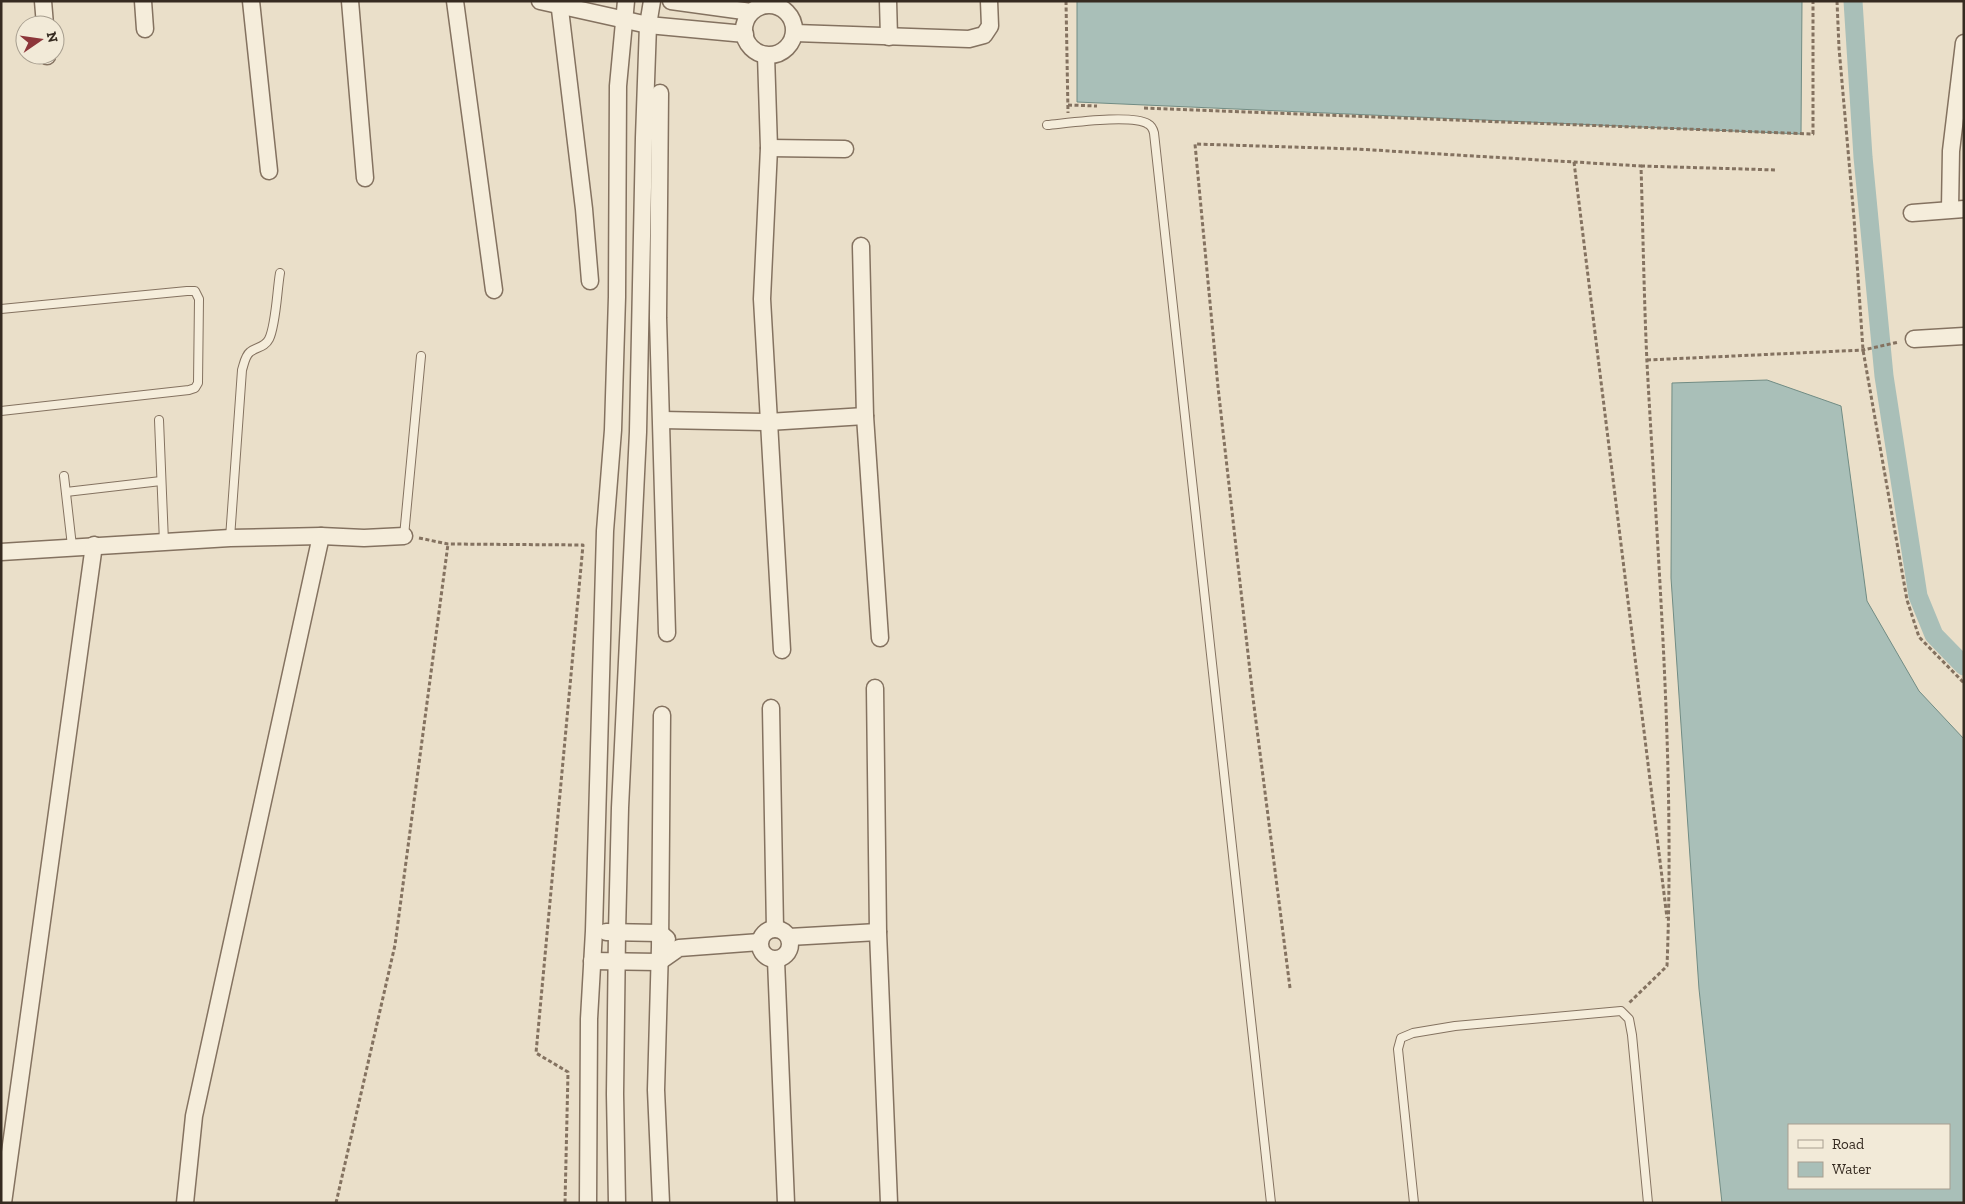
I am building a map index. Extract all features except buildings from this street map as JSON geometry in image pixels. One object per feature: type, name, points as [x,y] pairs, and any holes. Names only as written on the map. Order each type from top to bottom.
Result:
[{"type":"street","points":[[43,1],[44,15]]},
{"type":"street","points":[[143,1],[145,29]]},
{"type":"street","points":[[251,1],[269,171]]},
{"type":"street","points":[[350,1],[366,178]]},
{"type":"street","points":[[455,1],[494,290]]},
{"type":"street","points":[[540,1],[648,25],[744,34]]},
{"type":"street","points":[[588,1203],[589,1020],[594,931],[605,550],[613,430],[618,296],[618,86],[626,1]]},
{"type":"street","points":[[617,1203],[615,1094],[620,808],[638,432],[644,138],[648,25],[652,1]]},
{"type":"street","points":[[671,1],[751,12]]},
{"type":"street","points":[[888,1],[889,37]]},
{"type":"street","points":[[795,33],[969,39],[984,35],[990,26],[989,1]]},
{"type":"street","points":[[773,3],[789,14],[794,23],[795,33],[788,47],[782,52],[766,55],[752,48],[744,34],[746,19],[751,12],[764,5],[773,3]]},
{"type":"street","points":[[560,4],[584,209],[590,281]]},
{"type":"street","points":[[1912,213],[1957,209],[1953,123],[1964,43]]},
{"type":"street","points":[[766,55],[769,148],[762,299],[782,650]]},
{"type":"street","points":[[660,93],[658,318],[667,633]]},
{"type":"street","points":[[769,148],[844,149]]},
{"type":"street","points":[[861,246],[865,416],[880,638]]},
{"type":"street","points":[[1914,340],[1964,336]]},
{"type":"street","points":[[662,420],[768,422],[865,416]]},
{"type":"street","points":[[613,430],[638,432]]},
{"type":"street","points":[[185,1203],[194,1116],[321,536]]},
{"type":"street","points":[[1,552],[72,546],[230,538],[321,536],[364,538],[404,536]]},
{"type":"street","points":[[3,1203],[94,545]]},
{"type":"street","points":[[875,688],[878,932],[889,1203]]},
{"type":"street","points":[[771,708],[782,933],[791,944],[788,952],[776,960],[764,955],[761,949],[760,942],[765,933],[782,933],[878,932]]},
{"type":"street","points":[[661,1203],[656,1090],[662,715]]},
{"type":"street","points":[[594,931],[660,933],[679,948]]},
{"type":"street","points":[[592,961],[659,962],[679,948],[760,942]]},
{"type":"street","points":[[776,960],[786,1203]]},
{"type":"lane","points":[[1048,125],[1123,119],[1145,122],[1150,125],[1154,133],[1271,1203]]},
{"type":"lane","points":[[230,538],[242,370],[250,352],[265,344],[269,339],[280,273]]},
{"type":"lane","points":[[1,309],[187,290],[196,291],[199,299],[198,383],[195,388],[1,411]]},
{"type":"lane","points":[[404,536],[421,356]]},
{"type":"lane","points":[[159,420],[164,542]]},
{"type":"lane","points":[[64,476],[72,546]]},
{"type":"lane","points":[[66,492],[161,481]]},
{"type":"lane","points":[[1414,1203],[1398,1048],[1401,1038],[1413,1033],[1455,1026],[1621,1011],[1630,1019],[1648,1203]]},
{"type":"path","points":[[1066,1],[1068,105],[1098,106]]},
{"type":"path","points":[[1138,108],[1813,134],[1813,1]]},
{"type":"path","points":[[1837,1],[1863,350],[1907,600],[1919,638],[1964,684]]},
{"type":"path","points":[[1290,988],[1254,708],[1219,396],[1195,144],[1356,149],[1641,166],[1778,170]]},
{"type":"path","points":[[1574,162],[1668,928]]},
{"type":"path","points":[[1621,1011],[1667,966],[1670,891],[1667,705],[1647,360],[1641,166]]},
{"type":"path","points":[[1647,360],[1863,350],[1914,340]]},
{"type":"path","points":[[404,536],[448,544],[583,546],[536,1053],[568,1072],[565,1203]]},
{"type":"path","points":[[336,1203],[394,945],[448,544]]},
{"type":"water","points":[[1077,1],[1802,1],[1801,134],[1077,102]]},
{"type":"water","points":[[1767,380],[1841,406],[1867,601],[1919,691],[1964,739],[1964,1203],[1722,1203],[1699,989],[1671,578],[1672,383]]},
{"type":"waterway","points":[[1853,1],[1863,157],[1884,376],[1918,596],[1934,635],[1964,666]]}]
